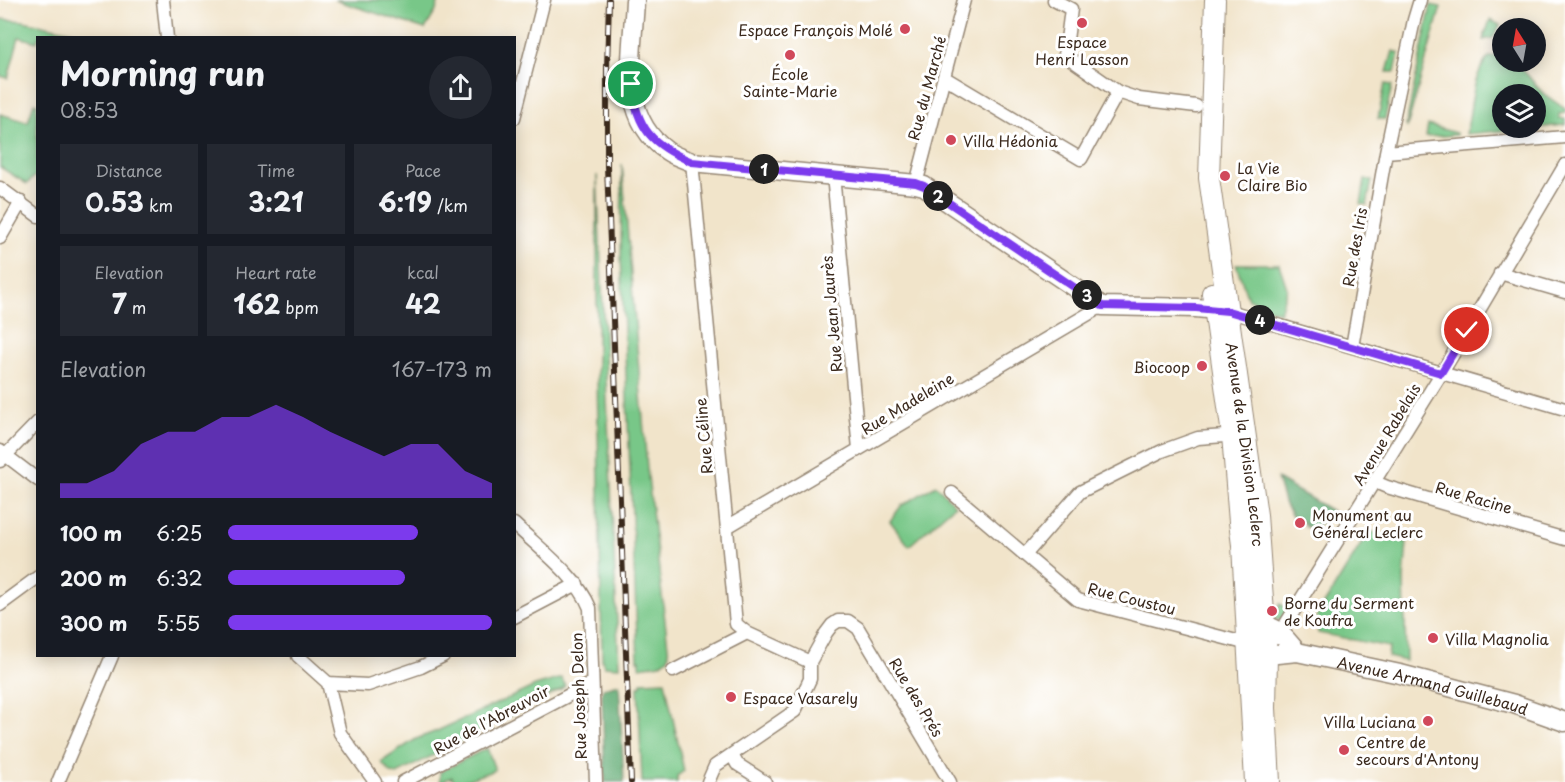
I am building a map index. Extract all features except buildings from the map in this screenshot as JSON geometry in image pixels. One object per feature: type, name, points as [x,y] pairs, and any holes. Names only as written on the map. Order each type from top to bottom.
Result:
[{"type":"main road","points":[[635,0],[631,84],[638,117],[645,129],[668,152],[692,162],[916,183],[924,186],[1102,306],[1222,310]]},
{"type":"main road","name":"Avenue de la Division Leclerc","points":[[1204,0],[1200,182],[1202,216],[1222,310]]},
{"type":"main road","name":"Avenue de la Division Leclerc","points":[[1215,0],[1209,178],[1222,310],[1240,434],[1239,522],[1260,633],[1267,655],[1266,708],[1270,782]]},
{"type":"main road","points":[[1260,633],[1297,652]]},
{"type":"main road","name":"Avenue de la Division Leclerc","points":[[1255,782],[1247,656],[1260,633]]},
{"type":"main road","name":"Avenue Armand Guillebaud","points":[[1267,655],[1297,652],[1404,675],[1514,704],[1565,722]]},
{"type":"street","points":[[163,0],[167,36]]},
{"type":"street","points":[[516,110],[544,0]]},
{"type":"street","name":"Rue du Marché","points":[[916,183],[964,0]]},
{"type":"street","points":[[1054,0],[1071,9],[1065,55],[1118,92],[1139,99],[1196,106]]},
{"type":"street","name":"Rue des Iris","points":[[1352,347],[1386,152],[1420,0]]},
{"type":"street","points":[[945,78],[1081,159],[1118,92]]},
{"type":"street","points":[[1386,152],[1565,137]]},
{"type":"street","name":"Rue Céline","points":[[692,162],[736,624],[747,633]]},
{"type":"street","name":"Avenue Rabelais","points":[[1260,633],[1375,482],[1565,165]]},
{"type":"street","name":"Rue Jean Jaurès","points":[[833,176],[859,449]]},
{"type":"street","points":[[0,188],[36,214]]},
{"type":"street","points":[[0,238],[21,202]]},
{"type":"street","points":[[1500,273],[1565,292]]},
{"type":"street","name":"Rue Madeleine","points":[[727,527],[1102,306]]},
{"type":"street","points":[[1222,310],[1565,409]]},
{"type":"street","points":[[36,424],[2,456],[36,479]]},
{"type":"street","points":[[1025,555],[1080,492],[1162,451],[1198,438],[1240,434]]},
{"type":"street","name":"Rue Racine","points":[[1375,482],[1565,539]]},
{"type":"street","name":"Rue Coustou","points":[[952,493],[1078,600],[1260,633]]},
{"type":"street","points":[[516,526],[577,584],[516,616]]},
{"type":"street","points":[[0,605],[36,578]]},
{"type":"street","name":"Rue Joseph Delon","points":[[577,584],[590,608],[596,782]]},
{"type":"street","name":"Rue des Prés","points":[[810,662],[832,625],[838,621],[848,621],[858,628],[950,782]]},
{"type":"street","points":[[674,671],[747,633],[810,662],[810,679],[795,711],[716,766],[708,782]]},
{"type":"street","points":[[58,782],[112,657]]},
{"type":"street","points":[[299,657],[328,683],[340,733],[375,782]]},
{"type":"street","points":[[328,683],[368,685],[421,667],[441,657]]},
{"type":"street","name":"Rue de l'Abreuvoir","points":[[403,782],[592,683]]},
{"type":"street","points":[[732,755],[737,764],[765,782]]},
{"type":"green space","points":[[335,0],[439,0],[436,11],[425,29]]},
{"type":"green space","points":[[1431,5],[1441,7],[1407,127],[1406,125]]},
{"type":"green space","points":[[0,19],[23,21],[94,36],[36,36],[36,42],[19,37],[8,78],[0,76]]},
{"type":"green space","points":[[1490,20],[1492,21],[1492,38],[1483,40]]},
{"type":"green space","points":[[1393,51],[1399,53],[1395,72],[1387,72]]},
{"type":"green space","points":[[1492,57],[1492,72],[1525,72],[1535,84],[1492,84],[1492,132],[1466,134],[1475,83],[1483,65]]},
{"type":"green space","points":[[1385,84],[1392,85],[1385,119],[1378,119]]},
{"type":"green space","points":[[1546,95],[1565,109],[1565,113],[1559,114],[1559,119],[1565,119],[1565,125],[1546,127]]},
{"type":"green space","points":[[34,103],[36,104],[36,175],[27,184],[0,167],[0,114],[28,122]]},
{"type":"green space","points":[[1428,125],[1456,133],[1456,135],[1426,137]]},
{"type":"green space","points":[[622,164],[647,468],[669,655],[660,664],[640,667],[621,258]]},
{"type":"green space","points":[[597,175],[619,667],[604,666],[602,660],[597,373]]},
{"type":"green space","points":[[1365,180],[1372,180],[1367,205],[1361,204]]},
{"type":"green space","points":[[1236,264],[1279,264],[1287,288],[1280,312],[1254,305],[1255,301],[1248,299]]},
{"type":"green space","points":[[1277,479],[1332,511],[1321,523],[1305,527],[1305,524],[1297,519],[1295,521],[1285,505]]},
{"type":"green space","points":[[936,485],[955,505],[909,546],[890,521],[901,506]]},
{"type":"green space","points":[[1369,531],[1407,542],[1404,579],[1406,661],[1388,657],[1389,647],[1318,633],[1317,616]]},
{"type":"green space","points":[[1280,604],[1289,609],[1283,619],[1278,620],[1273,618]]},
{"type":"green space","points":[[562,678],[565,686],[560,690],[397,774],[391,773],[381,762],[416,739],[535,686]]},
{"type":"green space","points":[[665,681],[684,771],[677,776],[677,782],[642,782],[638,686],[641,686],[641,682]]},
{"type":"green space","points":[[619,684],[624,782],[605,782],[602,692],[603,688]]},
{"type":"green space","points":[[487,748],[495,770],[461,782],[454,782],[452,777],[445,780],[446,782],[440,782],[440,772]]},
{"type":"railway","points":[[609,0],[607,166],[631,782]]},
{"type":"place","name":"Espace Henri Lasson","points":[[1082,23]]},
{"type":"place","name":"Espace François Molé","points":[[905,29]]},
{"type":"place","name":"École Sainte-Marie","points":[[790,55]]},
{"type":"place","name":"Villa Hédonia","points":[[951,140]]},
{"type":"place","name":"La Vie Claire Bio","points":[[1225,176]]},
{"type":"place","name":"Biocoop","points":[[1202,366]]},
{"type":"place","name":"Monument au Général Leclerc","points":[[1300,523]]},
{"type":"place","name":"Borne du Serment de Koufra","points":[[1272,611]]},
{"type":"place","name":"Villa Magnolia","points":[[1433,638]]},
{"type":"place","name":"Espace Vasarely","points":[[731,697]]},
{"type":"place","name":"Villa Luciana","points":[[1428,721]]},
{"type":"place","name":"Centre de secours d'Antony","points":[[1344,750]]},
{"type":"route","points":[[631,84],[638,117],[645,129],[668,152],[692,162],[916,183],[924,186],[1102,306],[1228,311],[1441,373],[1467,330]]}]
